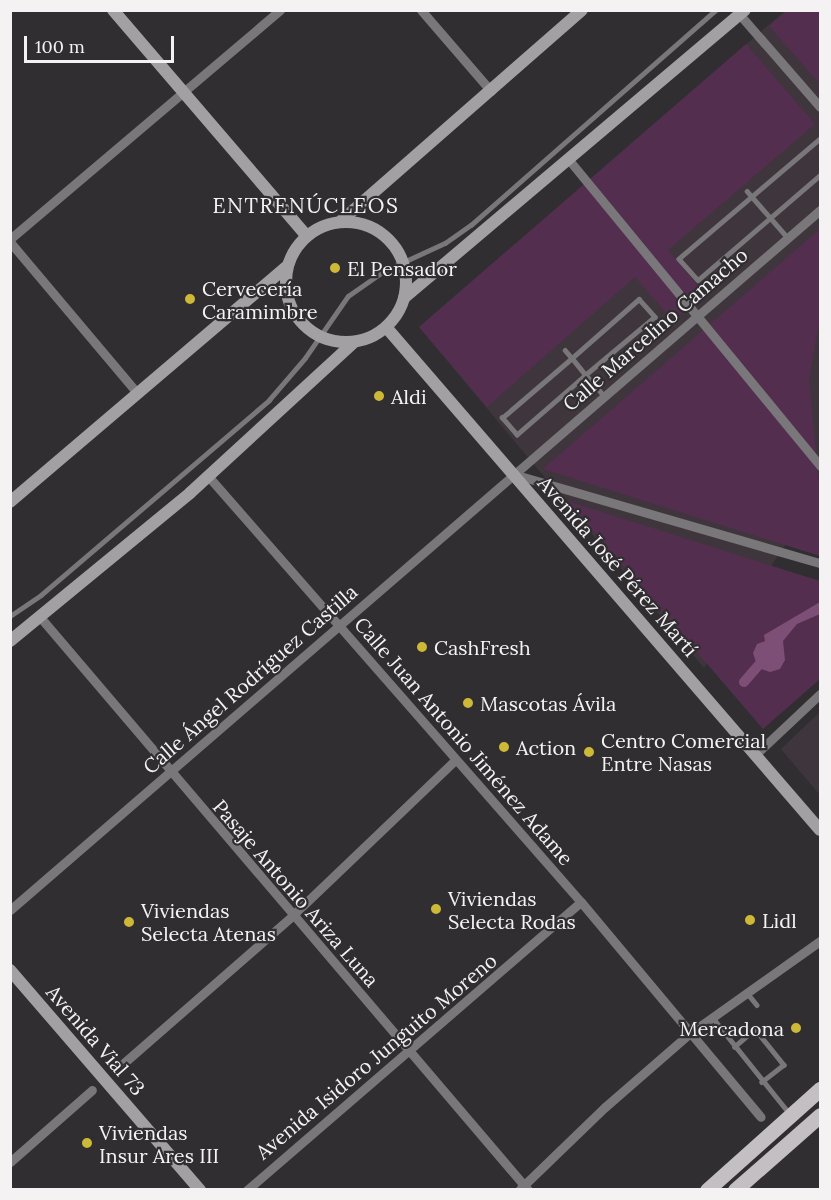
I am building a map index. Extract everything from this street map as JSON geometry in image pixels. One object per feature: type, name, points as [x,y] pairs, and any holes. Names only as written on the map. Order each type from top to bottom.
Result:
[{"type":"main road","points":[[113,10],[306,236]]},
{"type":"main road","points":[[10,502],[287,266],[306,236],[341,221],[582,10]]},
{"type":"main road","points":[[10,641],[208,476],[354,342],[386,327],[404,298],[743,13]]},
{"type":"main road","points":[[341,221],[360,223],[378,230],[393,243],[403,263],[404,298]]},
{"type":"main road","points":[[287,266],[285,286],[290,305],[301,322],[320,336],[354,342]]},
{"type":"main road","name":"Avenida José Pérez Martí","points":[[386,327],[820,830]]},
{"type":"main road","name":"Avenida Vial 73","points":[[10,970],[200,1190]]},
{"type":"main road","points":[[707,1190],[820,1089]]},
{"type":"main road","points":[[735,1190],[820,1115]]},
{"type":"street","points":[[137,393],[10,240],[280,10]]},
{"type":"street","points":[[421,10],[491,91]]},
{"type":"street","points":[[743,13],[820,107]]},
{"type":"street","points":[[568,160],[820,466]]},
{"type":"street","name":"Calle Marcelino Camacho","points":[[513,474],[820,210]]},
{"type":"street","points":[[513,474],[820,563]]},
{"type":"street","name":"Calle Ángel Rodríguez Castilla","points":[[10,910],[513,474]]},
{"type":"street","name":"Calle Juan Antonio Jiménez Adame","points":[[208,476],[581,902],[689,1034],[761,1117]]},
{"type":"street","name":"Pasaje Antonio Ariza Luna","points":[[40,617],[524,1188]]},
{"type":"street","points":[[755,755],[820,694]]},
{"type":"street","points":[[118,1068],[292,916],[455,760]]},
{"type":"street","name":"Avenida Isidoro Junguito Moreno","points":[[247,1190],[581,902]]},
{"type":"street","points":[[524,1188],[605,1107],[689,1034],[820,941]]},
{"type":"street","points":[[10,1162],[92,1090]]},
{"type":"lane","points":[[10,616],[42,595],[269,400],[320,336],[348,296],[366,282],[445,243],[471,225],[716,10]]},
{"type":"lane","points":[[820,139],[680,260],[698,280],[820,175]]},
{"type":"lane","points":[[747,191],[788,238]]},
{"type":"lane","points":[[639,299],[655,317],[517,435],[502,418],[572,358],[639,299]]},
{"type":"lane","points":[[565,350],[604,396]]},
{"type":"lane","points":[[748,994],[757,1005]]},
{"type":"lane","points":[[713,1018],[762,1082],[790,1114]]},
{"type":"lane","points":[[734,1047],[755,1029],[784,1065],[762,1082]]},
{"type":"shaded area","points":[[785,11],[820,11],[820,492],[704,668],[419,327]]},
{"type":"shaded area","points":[[787,11],[820,11],[820,84],[769,26]]},
{"type":"shaded area","points":[[746,44],[815,124],[668,250],[704,293],[673,321],[635,277],[487,407],[419,327]]},
{"type":"shaded area","points":[[820,229],[820,317],[809,380],[820,495],[820,556],[543,469]]},
{"type":"shaded area","points":[[567,501],[820,581],[820,679],[763,729]]},
{"type":"shaded area","points":[[820,602],[820,614],[797,624],[783,641],[785,660],[780,669],[770,672],[758,668],[753,653],[757,644],[765,641],[764,635]]},
{"type":"shaded area","points":[[820,712],[820,795],[781,749]]},
{"type":"waterway","points":[[744,682],[767,656]]},
{"type":"place","name":"El Pensador","points":[[335,268]]},
{"type":"place","name":"Cervecería Caramimbre","points":[[190,299]]},
{"type":"place","name":"Aldi","points":[[379,396]]},
{"type":"place","name":"CashFresh","points":[[422,647]]},
{"type":"place","name":"Mascotas Ávila","points":[[468,703]]},
{"type":"place","name":"Action","points":[[504,747]]},
{"type":"place","name":"Centro Comercial Entre Nasas","points":[[589,752]]},
{"type":"place","name":"Viviendas Selecta Rodas","points":[[436,909]]},
{"type":"place","name":"Lidl","points":[[750,920]]},
{"type":"place","name":"Viviendas Selecta Atenas","points":[[129,922]]},
{"type":"place","name":"Mercadona","points":[[796,1028]]},
{"type":"place","name":"Viviendas Insur Ares III","points":[[87,1143]]},
{"type":"district","name":"ENTRENÚCLEOS","points":[[306,206]]}]
